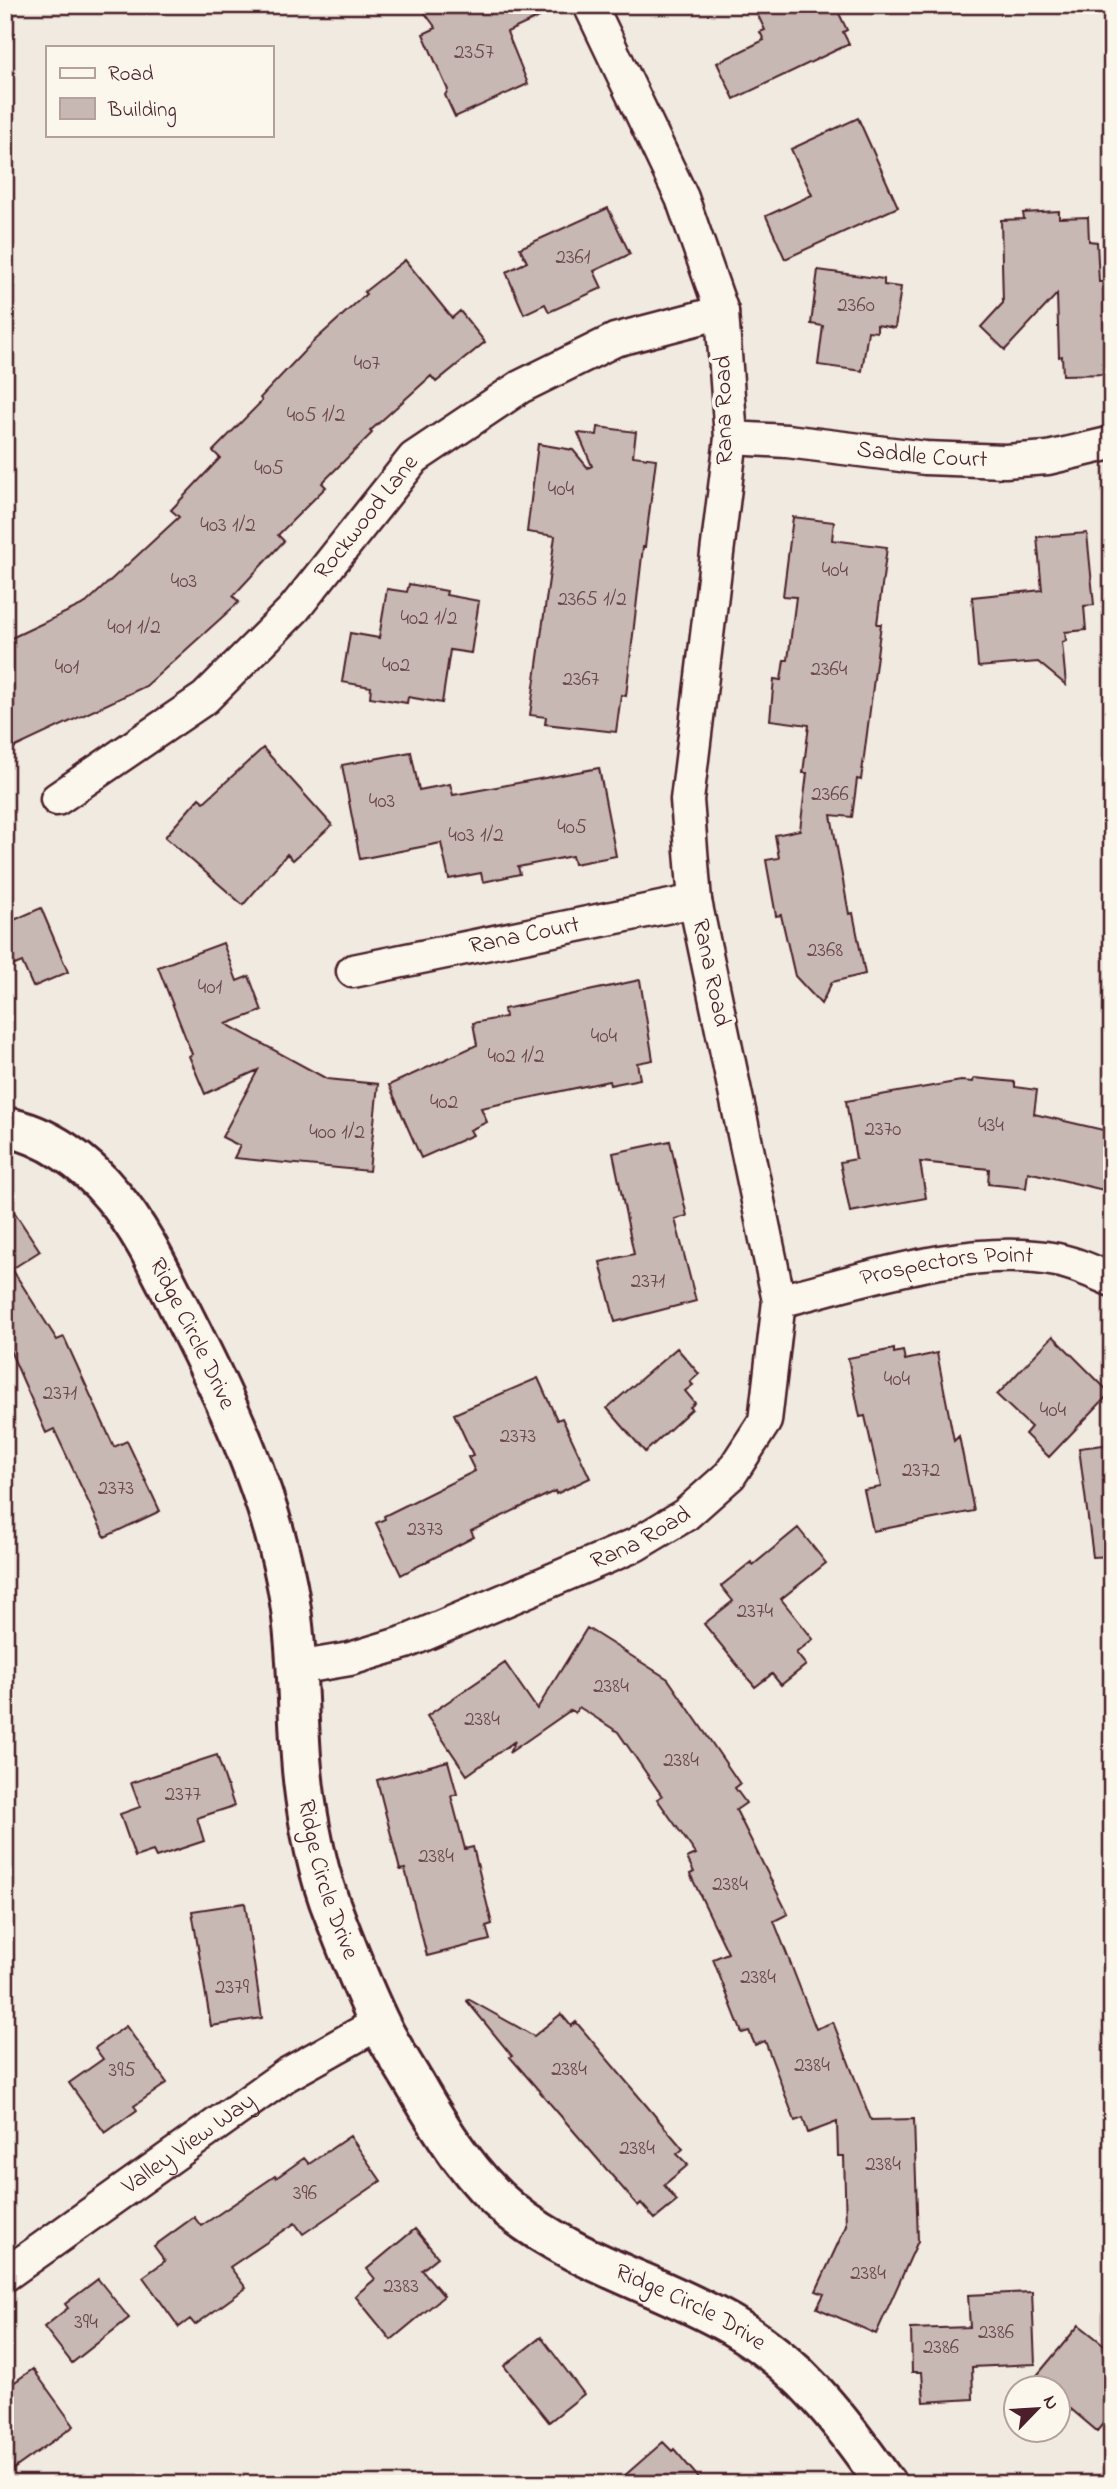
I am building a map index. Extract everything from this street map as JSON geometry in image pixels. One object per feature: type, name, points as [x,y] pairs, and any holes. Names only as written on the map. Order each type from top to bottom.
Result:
[{"type":"street","name":"Rana Road","points":[[297,1668],[350,1659],[406,1642],[635,1545],[685,1516],[730,1475],[765,1421],[779,1301],[695,901],[687,800],[731,438],[722,312],[682,198],[590,5]]},
{"type":"street","name":"Rockwood Lane","points":[[57,799],[205,698],[294,609],[414,458],[520,387],[615,340],[722,312]]},
{"type":"street","name":"Saddle Court","points":[[731,438],[787,441],[925,458],[966,460],[1048,458],[1112,443]]},
{"type":"street","name":"Rana Court","points":[[353,971],[695,901]]},
{"type":"street","name":"Ridge Circle Drive","points":[[5,1127],[38,1137],[58,1148],[86,1168],[111,1192],[139,1230],[225,1398],[272,1516],[288,1589],[297,1668],[301,1760],[315,1849],[328,1898],[379,2023],[442,2130],[473,2172],[508,2209],[553,2241],[729,2323],[792,2367],[838,2417],[886,2484]]},
{"type":"street","name":"Prospectors Point","points":[[779,1301],[921,1265],[988,1257],[1056,1259],[1112,1280]]},
{"type":"street","name":"Valley View Way","points":[[5,2275],[286,2075],[379,2023]]},
{"type":"building","points":[[419,5],[565,5],[507,32],[528,84],[455,117],[445,95],[448,90],[423,34],[436,28]]},
{"type":"building","points":[[753,5],[835,5],[847,30],[843,32],[849,44],[734,99],[717,63],[764,40],[760,32],[765,30]]},
{"type":"building","points":[[858,118],[898,207],[785,259],[766,216],[812,195],[791,149]]},
{"type":"building","points":[[608,208],[630,254],[594,271],[602,288],[549,312],[545,304],[524,314],[506,272],[527,262],[520,248]]},
{"type":"building","points":[[1059,211],[1059,218],[1088,217],[1089,241],[1097,242],[1099,282],[1109,282],[1112,374],[1063,375],[1062,356],[1059,357],[1057,294],[1005,350],[981,327],[1003,303],[1001,220],[1024,219],[1023,213]]},
{"type":"building","points":[[405,260],[452,318],[460,311],[485,342],[436,382],[431,376],[370,431],[372,433],[322,483],[326,487],[278,535],[284,541],[233,596],[239,602],[146,686],[5,752],[5,641],[86,603],[179,517],[171,510],[220,458],[213,451],[262,401],[260,398],[312,343],[366,294],[364,292]]},
{"type":"building","points":[[818,270],[884,279],[884,285],[901,287],[895,328],[877,325],[877,332],[868,331],[862,371],[818,365],[823,326],[811,324]]},
{"type":"building","points":[[598,427],[636,432],[633,456],[656,459],[626,696],[621,695],[616,732],[545,724],[546,717],[530,715],[555,536],[527,532],[538,444],[573,450],[588,468],[592,466],[578,433],[597,435]]},
{"type":"building","points":[[793,517],[834,522],[832,540],[887,547],[877,624],[881,624],[861,780],[857,779],[852,817],[831,815],[849,914],[853,913],[865,974],[832,982],[821,1004],[795,976],[781,915],[776,916],[766,860],[779,858],[775,835],[800,830],[807,773],[803,773],[809,725],[770,720],[774,679],[781,680],[784,660],[788,660],[796,597],[783,596]]},
{"type":"building","points":[[1087,533],[1094,605],[1084,606],[1086,630],[1065,632],[1066,641],[1062,642],[1066,685],[1038,662],[978,667],[972,597],[1042,590],[1037,537]]},
{"type":"building","points":[[409,584],[447,591],[446,595],[479,601],[471,653],[450,650],[442,703],[408,697],[407,703],[370,697],[371,687],[342,682],[350,633],[379,638],[387,589],[407,592]]},
{"type":"building","points":[[263,748],[332,825],[293,860],[287,854],[243,905],[165,837],[199,798],[204,802]]},
{"type":"building","points":[[411,752],[419,790],[450,784],[453,795],[599,768],[616,856],[574,864],[572,856],[518,867],[520,874],[483,882],[481,873],[449,879],[441,843],[360,859],[342,765]]},
{"type":"building","points":[[41,908],[68,972],[33,987],[22,962],[5,969],[5,924]]},
{"type":"building","points":[[223,943],[237,981],[249,976],[262,1011],[226,1024],[327,1079],[378,1084],[369,1171],[234,1158],[240,1146],[222,1137],[258,1070],[205,1094],[158,967]]},
{"type":"building","points":[[640,980],[653,1060],[637,1063],[640,1079],[610,1085],[609,1081],[481,1108],[487,1122],[470,1130],[473,1135],[421,1158],[389,1085],[477,1045],[473,1023],[505,1017],[504,1009]]},
{"type":"building","points":[[974,1078],[1015,1082],[1015,1087],[1037,1090],[1034,1114],[1112,1132],[1112,1192],[1028,1172],[1026,1188],[988,1184],[989,1169],[920,1162],[926,1198],[850,1212],[840,1162],[856,1159],[846,1101],[961,1081],[973,1082]]},
{"type":"building","points":[[670,1141],[687,1216],[675,1219],[696,1301],[615,1322],[600,1262],[634,1254],[613,1153]]},
{"type":"building","points":[[5,1198],[40,1251],[12,1269],[57,1340],[64,1337],[114,1447],[127,1441],[160,1511],[105,1537],[54,1429],[46,1433],[5,1339]]},
{"type":"building","points":[[1053,1336],[1110,1393],[1049,1457],[1025,1434],[1031,1427],[997,1395]]},
{"type":"building","points":[[677,1348],[699,1374],[690,1382],[693,1385],[685,1391],[695,1403],[690,1407],[692,1409],[645,1452],[607,1408]]},
{"type":"building","points":[[894,1349],[894,1353],[903,1351],[905,1360],[937,1353],[954,1441],[959,1436],[974,1511],[873,1531],[864,1490],[881,1487],[865,1416],[860,1417],[848,1358]]},
{"type":"building","points":[[538,1378],[557,1420],[562,1418],[590,1478],[556,1494],[555,1491],[471,1531],[474,1537],[401,1575],[376,1523],[385,1519],[384,1516],[475,1471],[468,1457],[473,1455],[454,1414]]},
{"type":"building","points":[[1112,1444],[1112,1556],[1093,1557],[1079,1448]]},
{"type":"building","points":[[798,1528],[826,1563],[781,1599],[813,1639],[796,1653],[806,1665],[781,1685],[772,1674],[755,1687],[704,1624],[733,1601],[721,1586],[751,1562],[753,1565]]},
{"type":"building","points":[[587,1628],[668,1679],[740,1784],[735,1788],[746,1803],[736,1810],[788,1914],[774,1921],[816,2029],[833,2022],[871,2120],[914,2119],[918,2241],[876,2334],[817,2308],[824,2294],[816,2291],[846,2226],[844,2156],[838,2156],[837,2122],[808,2133],[803,2118],[795,2121],[765,2041],[755,2045],[749,2031],[742,2033],[713,1959],[728,1953],[690,1874],[694,1872],[687,1858],[696,1854],[657,1799],[662,1796],[618,1732],[579,1707],[575,1713],[571,1710],[509,1753],[515,1741],[467,1775],[427,1716],[505,1663],[537,1709]]},
{"type":"building","points":[[217,1755],[234,1806],[197,1818],[204,1841],[156,1857],[153,1851],[135,1857],[120,1814],[140,1807],[131,1783]]},
{"type":"building","points":[[448,1761],[457,1794],[451,1796],[465,1849],[473,1847],[492,1924],[486,1926],[490,1940],[427,1956],[405,1869],[400,1870],[377,1780]]},
{"type":"building","points":[[245,1903],[262,2018],[211,2026],[192,1911]]},
{"type":"building","points":[[468,1999],[534,2036],[561,2014],[571,2026],[576,2022],[683,2149],[677,2154],[688,2165],[664,2185],[677,2201],[655,2219],[641,2203],[638,2206],[510,2057],[512,2056]]},
{"type":"building","points":[[126,2026],[167,2083],[134,2106],[137,2110],[105,2133],[69,2083],[103,2059],[95,2048]]},
{"type":"building","points":[[350,2136],[381,2181],[303,2234],[295,2223],[230,2267],[246,2288],[195,2325],[190,2319],[179,2327],[143,2277],[165,2261],[154,2246],[194,2217],[201,2226],[304,2158],[309,2164]]},
{"type":"building","points":[[415,2229],[438,2257],[422,2270],[444,2296],[391,2340],[355,2296],[375,2279],[367,2269]]},
{"type":"building","points":[[98,2279],[129,2318],[72,2363],[44,2327],[68,2308],[65,2304]]},
{"type":"building","points":[[1032,2292],[1035,2364],[972,2367],[973,2399],[924,2402],[922,2372],[912,2372],[911,2329],[970,2327],[968,2295]]},
{"type":"building","points":[[1079,2325],[1112,2351],[1112,2413],[1097,2431],[1072,2410],[1072,2374],[1038,2374]]},
{"type":"building","points":[[541,2337],[584,2394],[549,2422],[504,2366]]},
{"type":"building","points":[[33,2369],[74,2426],[5,2475],[5,2389]]},
{"type":"building","points":[[663,2442],[672,2451],[674,2449],[704,2484],[615,2484]]}]
